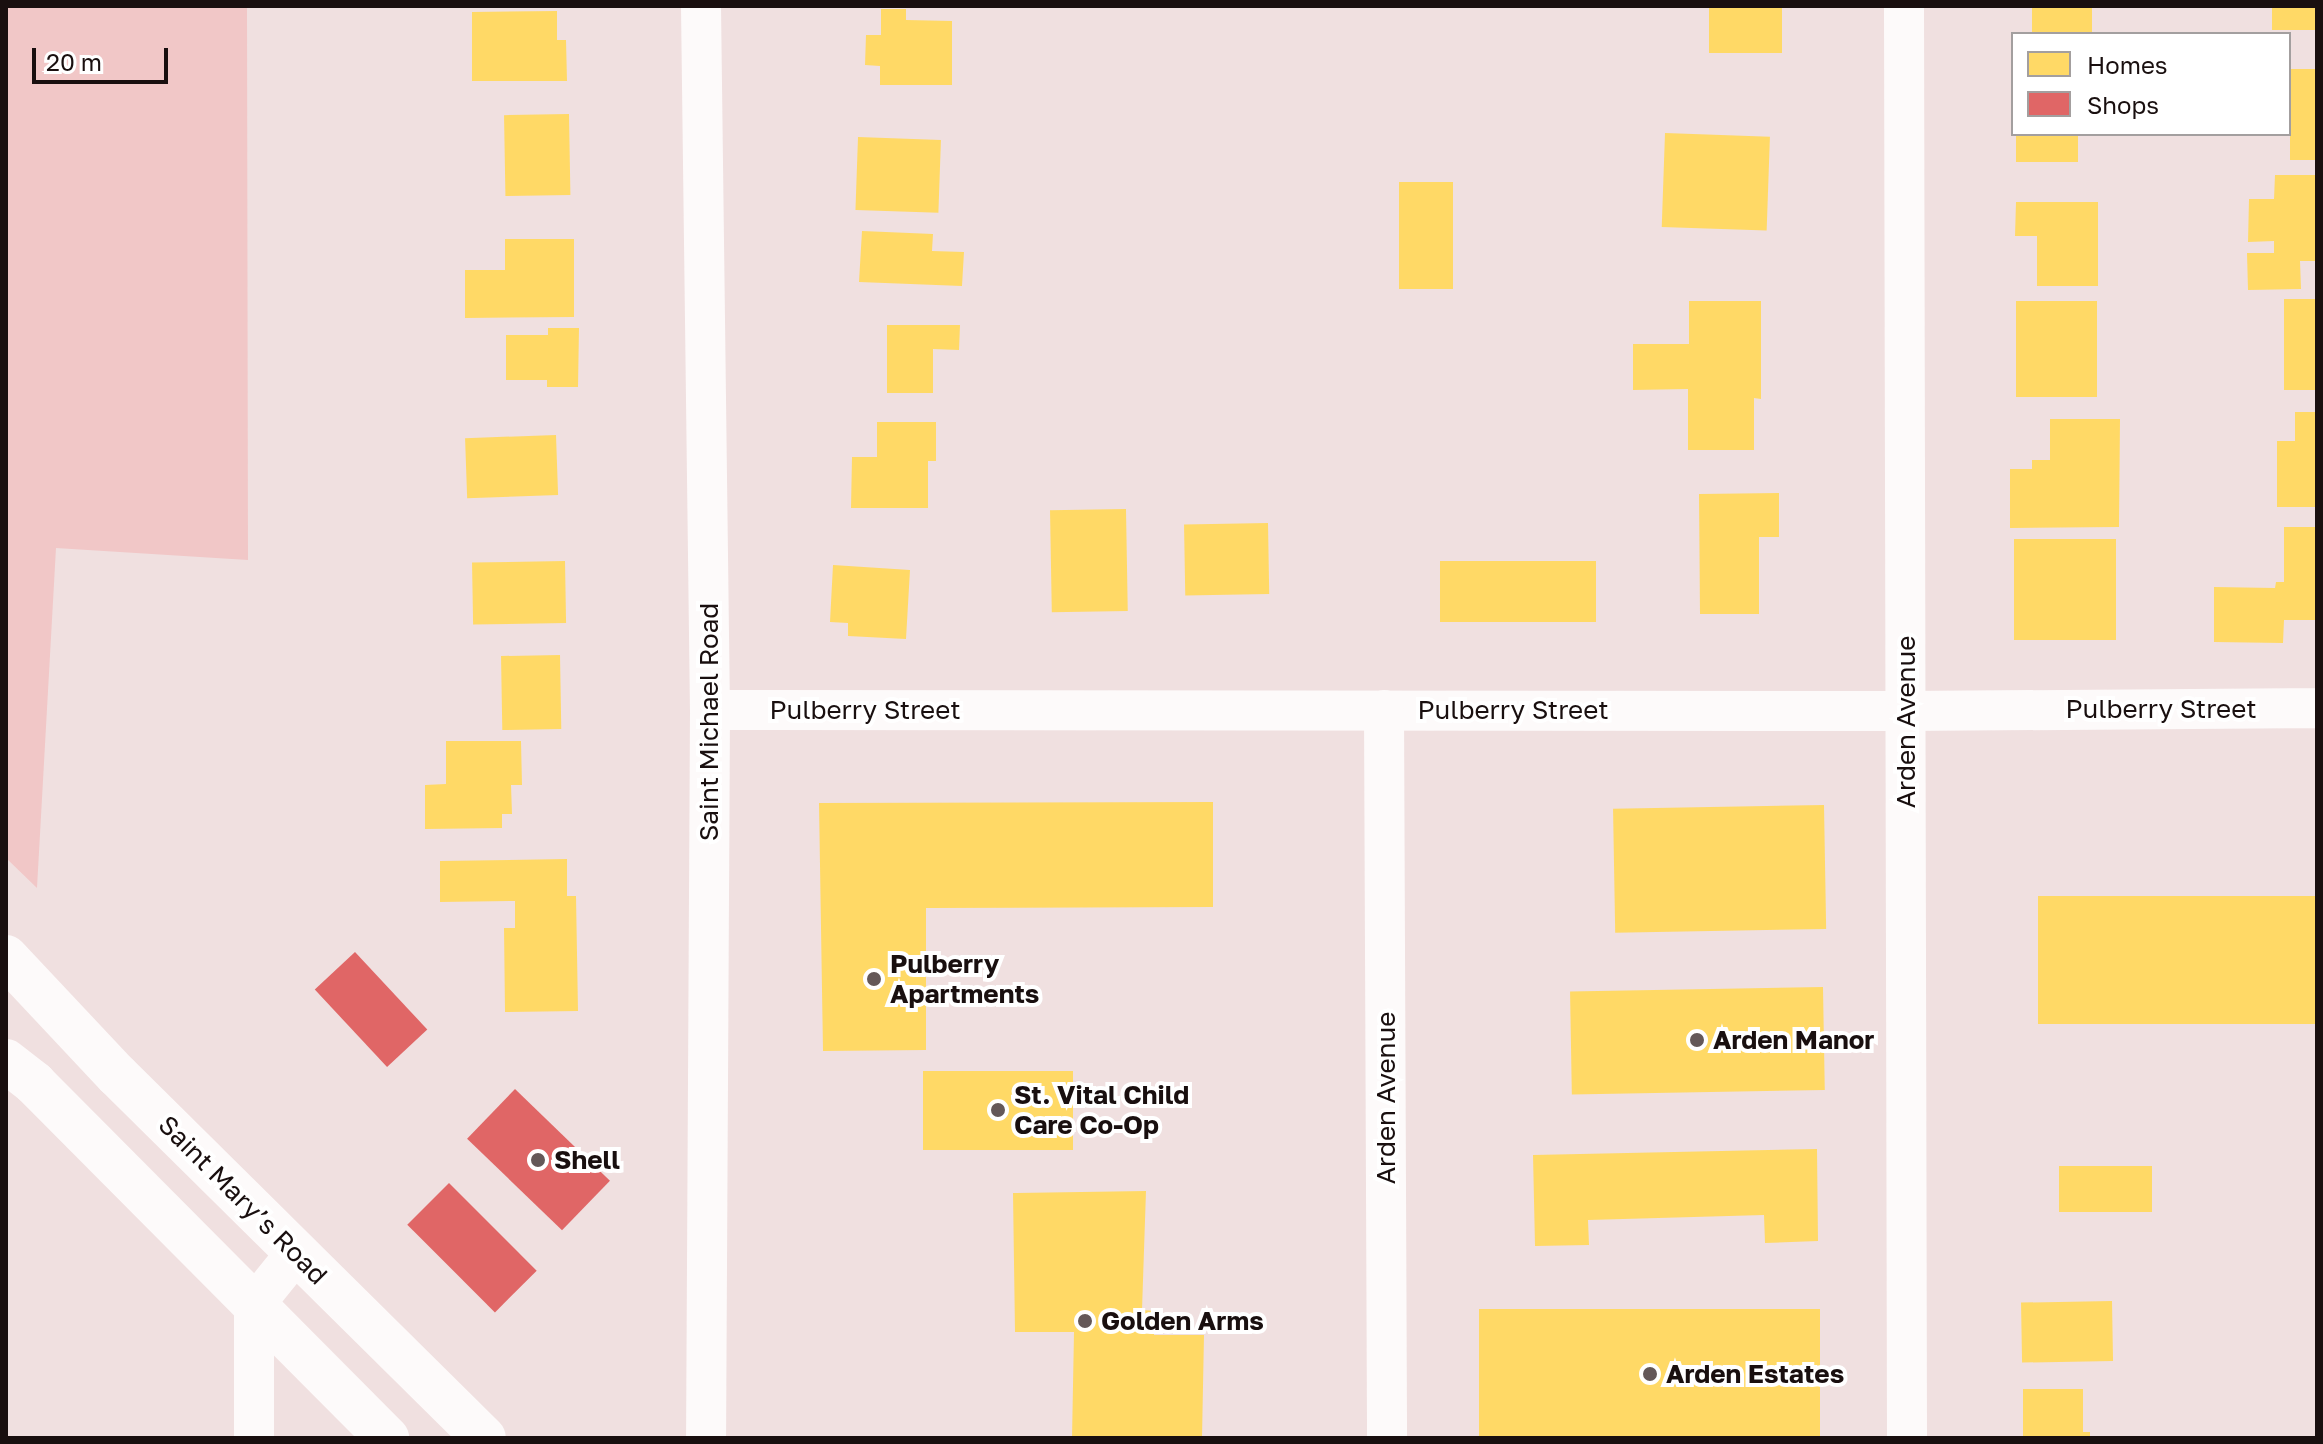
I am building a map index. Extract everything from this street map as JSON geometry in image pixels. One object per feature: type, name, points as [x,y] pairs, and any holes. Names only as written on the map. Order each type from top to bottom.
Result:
[{"type":"main road","name":"Saint Mary’s Road","points":[[6,957],[117,1075],[484,1438]]},
{"type":"main road","points":[[6,1061],[34,1083],[387,1438]]},
{"type":"street","name":"Saint Michael Road","points":[[701,6],[710,710],[706,1438]]},
{"type":"street","name":"Arden Avenue","points":[[1904,6],[1907,1438]]},
{"type":"street","name":"Pulberry Street","points":[[710,710],[1907,711],[2317,708]]},
{"type":"street","name":"Arden Avenue","points":[[1384,710],[1387,1438]]},
{"type":"street","points":[[254,1438],[254,1305],[296,1253]]},
{"type":"shaded area","points":[[6,6],[247,6],[248,560],[56,548],[37,888],[6,858]]},
{"type":"building: Homes","points":[[1709,6],[1782,6],[1782,53],[1709,53]]},
{"type":"building: Homes","points":[[2032,6],[2092,6],[2092,32],[2032,32]]},
{"type":"building: Homes","points":[[2272,6],[2317,6],[2317,30],[2272,30]]},
{"type":"building: Homes","points":[[881,9],[906,9],[906,20],[952,21],[952,85],[880,85],[880,66],[865,65],[866,35],[881,35]]},
{"type":"building: Homes","points":[[557,11],[557,40],[566,40],[567,81],[472,81],[472,12]]},
{"type":"building: Homes","points":[[2291,69],[2317,69],[2317,160],[2290,160]]},
{"type":"building: Homes","points":[[569,114],[570,195],[505,196],[504,115]]},
{"type":"building: Homes","points":[[1665,133],[1770,137],[1767,231],[1662,227]]},
{"type":"building: Homes","points":[[2016,136],[2078,136],[2078,162],[2016,162]]},
{"type":"building: Homes","points":[[858,137],[941,140],[938,213],[855,210]]},
{"type":"building: Homes","points":[[2275,175],[2317,175],[2317,261],[2300,261],[2301,289],[2248,290],[2247,253],[2274,253],[2274,241],[2248,242],[2249,199],[2274,199]]},
{"type":"building: Homes","points":[[1399,182],[1453,182],[1453,289],[1399,289]]},
{"type":"building: Homes","points":[[2016,202],[2098,202],[2098,286],[2037,286],[2037,236],[2015,236]]},
{"type":"building: Homes","points":[[862,231],[933,234],[932,251],[964,252],[962,286],[859,282]]},
{"type":"building: Homes","points":[[505,239],[574,239],[574,317],[465,318],[465,270],[505,270]]},
{"type":"building: Homes","points":[[2284,299],[2317,299],[2317,390],[2284,390]]},
{"type":"building: Homes","points":[[1689,301],[1761,301],[1761,399],[1754,398],[1754,450],[1688,450],[1688,389],[1633,390],[1633,344],[1689,344]]},
{"type":"building: Homes","points":[[2016,301],[2097,301],[2097,397],[2016,397]]},
{"type":"building: Homes","points":[[887,325],[960,325],[959,350],[933,349],[933,393],[887,393]]},
{"type":"building: Homes","points":[[548,328],[579,328],[578,387],[547,387],[547,380],[506,380],[506,335],[548,335]]},
{"type":"building: Homes","points":[[2295,412],[2317,412],[2317,507],[2277,507],[2277,441],[2295,441]]},
{"type":"building: Homes","points":[[2050,419],[2120,419],[2119,527],[2010,528],[2010,469],[2032,469],[2032,460],[2050,460]]},
{"type":"building: Homes","points":[[877,422],[936,422],[936,461],[928,461],[928,508],[851,508],[852,457],[877,457]]},
{"type":"building: Homes","points":[[556,435],[558,495],[467,498],[465,438]]},
{"type":"building: Homes","points":[[1779,493],[1779,537],[1759,537],[1759,614],[1700,614],[1699,494]]},
{"type":"building: Homes","points":[[1126,509],[1128,611],[1052,612],[1050,510]]},
{"type":"building: Homes","points":[[1268,523],[1269,594],[1185,595],[1184,524]]},
{"type":"building: Homes","points":[[2284,527],[2317,527],[2317,620],[2284,620],[2283,643],[2214,642],[2214,587],[2275,588],[2276,582],[2284,582]]},
{"type":"building: Homes","points":[[2014,539],[2116,539],[2116,640],[2014,640]]},
{"type":"building: Homes","points":[[565,561],[566,623],[473,625],[472,563]]},
{"type":"building: Homes","points":[[1440,561],[1596,561],[1596,622],[1440,622]]},
{"type":"building: Homes","points":[[833,565],[910,570],[906,639],[848,636],[848,623],[830,622]]},
{"type":"building: Homes","points":[[560,655],[561,729],[502,730],[501,656]]},
{"type":"building: Homes","points":[[446,741],[521,741],[522,785],[511,785],[512,814],[502,814],[502,828],[425,829],[425,785],[446,784]]},
{"type":"building: Homes","name":"Pulberry Apartments","points":[[1213,802],[1213,907],[926,908],[926,1050],[823,1051],[819,803]]},
{"type":"building: Homes","points":[[1824,805],[1826,929],[1615,933],[1613,809]]},
{"type":"building: Homes","points":[[567,859],[567,896],[576,896],[578,1011],[505,1012],[504,928],[515,928],[515,901],[440,902],[440,861]]},
{"type":"building: Homes","points":[[2038,896],[2317,896],[2317,1024],[2038,1024]]},
{"type":"building: Homes","name":"Arden Manor","points":[[1823,987],[1825,1090],[1572,1094],[1570,991]]},
{"type":"building: Homes","name":"St. Vital Child Care Co-Op","points":[[923,1071],[1073,1071],[1073,1150],[923,1150]]},
{"type":"building: Homes","points":[[1817,1149],[1818,1241],[1765,1243],[1764,1215],[1588,1220],[1589,1245],[1535,1246],[1533,1155]]},
{"type":"building: Homes","points":[[2059,1166],[2152,1166],[2152,1212],[2059,1212]]},
{"type":"building: Homes","name":"Golden Arms","points":[[1146,1191],[1142,1310],[1156,1311],[1154,1335],[1204,1335],[1202,1438],[1072,1438],[1074,1332],[1015,1332],[1013,1193]]},
{"type":"building: Homes","points":[[2112,1301],[2113,1361],[2022,1363],[2021,1303]]},
{"type":"building: Homes","name":"Arden Estates","points":[[1479,1309],[1820,1309],[1820,1436],[1479,1436]]},
{"type":"building: Homes","points":[[2023,1389],[2083,1389],[2083,1432],[2090,1432],[2090,1438],[2023,1438]]},
{"type":"building: Shops","points":[[355,952],[427,1030],[387,1067],[315,990]]},
{"type":"building: Shops","name":"Shell","points":[[515,1089],[610,1181],[562,1230],[467,1139]]},
{"type":"building: Shops","points":[[449,1183],[537,1271],[495,1312],[407,1225]]},
{"type":"place","name":"Pulberry Apartments","points":[[874,979]]},
{"type":"place","name":"Arden Manor","points":[[1697,1040]]},
{"type":"place","name":"St. Vital Child Care Co-Op","points":[[998,1110]]},
{"type":"place","name":"Shell","points":[[538,1160]]},
{"type":"place","name":"Golden Arms","points":[[1085,1321]]},
{"type":"place","name":"Arden Estates","points":[[1650,1374]]}]
